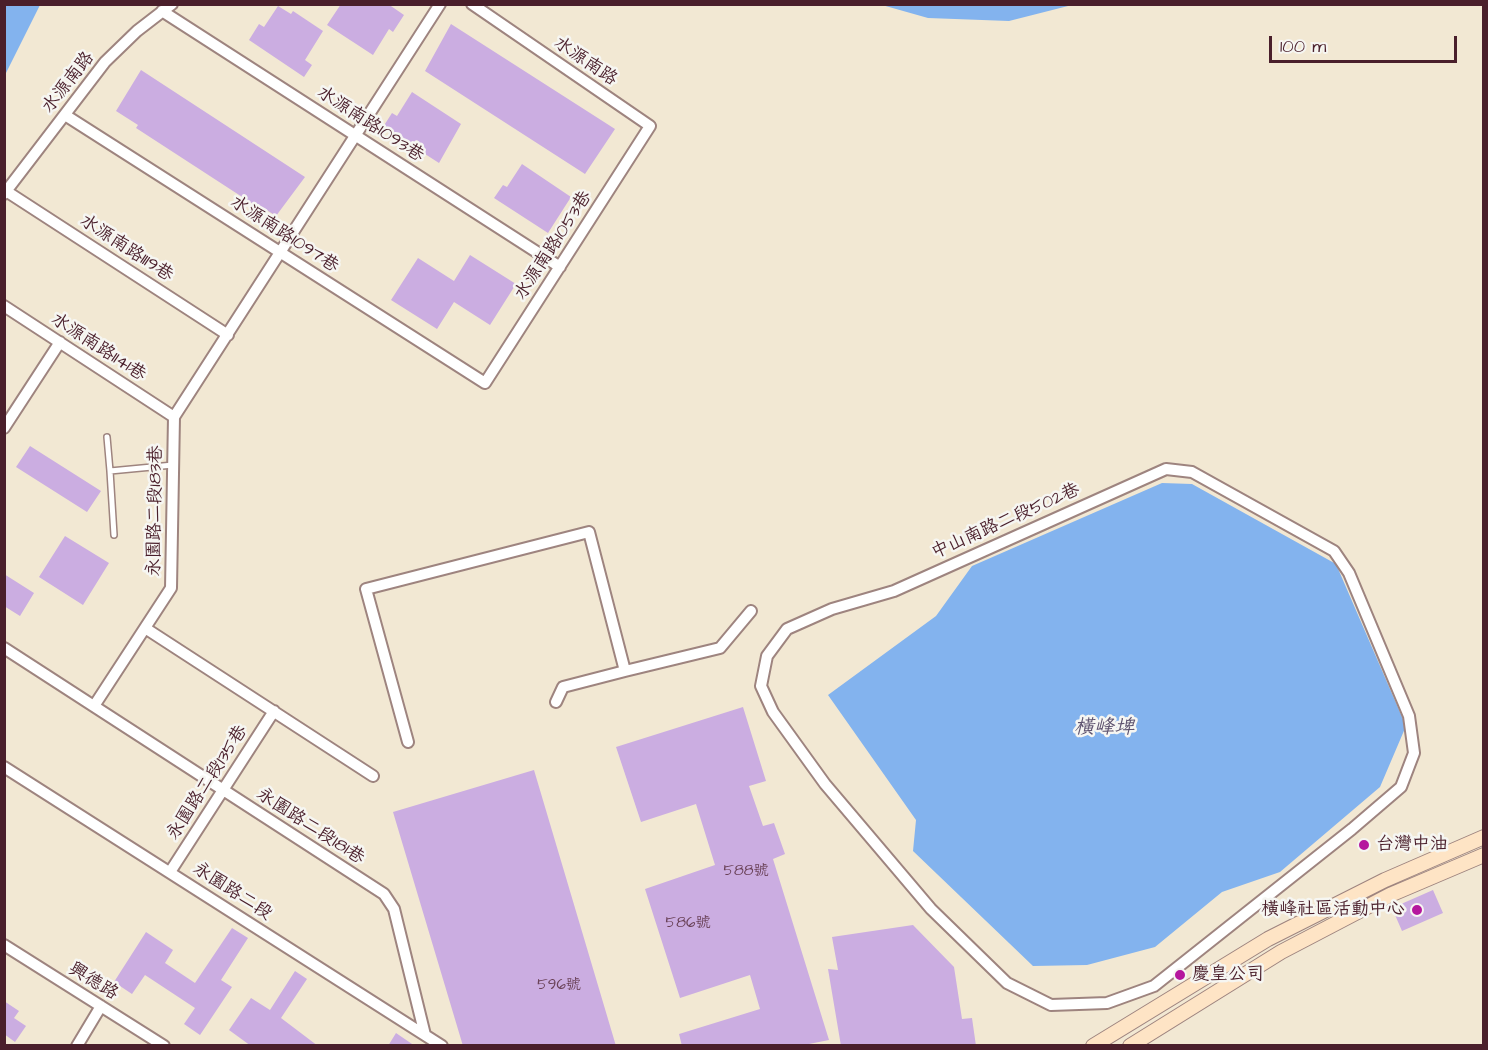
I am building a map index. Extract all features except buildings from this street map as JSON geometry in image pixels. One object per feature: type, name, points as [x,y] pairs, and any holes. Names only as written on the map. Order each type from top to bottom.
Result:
[{"type":"main road","points":[[1093,1046],[1268,939],[1385,880],[1484,837]]},
{"type":"main road","points":[[1130,1046],[1281,952],[1390,895],[1484,855]]},
{"type":"street","name":"水源南路","points":[[5,193],[105,62],[172,4]]},
{"type":"street","points":[[174,417],[440,4]]},
{"type":"street","name":"水源南路","points":[[472,4],[650,126]]},
{"type":"street","name":"水源南路1093巷","points":[[162,11],[560,267]]},
{"type":"street","name":"水源南路1097巷","points":[[65,115],[485,383]]},
{"type":"street","name":"水源南路1053巷","points":[[485,383],[650,126]]},
{"type":"street","name":"水源南路1119巷","points":[[5,193],[228,335]]},
{"type":"street","name":"水源南路1141巷","points":[[4,306],[174,417]]},
{"type":"street","points":[[4,428],[60,342]]},
{"type":"street","name":"永園路二段183巷","points":[[94,706],[171,588],[174,417]]},
{"type":"street","name":"中山南路二段502巷","points":[[1166,469],[1192,472],[1334,552],[1349,573],[1409,716],[1414,753],[1401,787],[1352,830],[1266,896],[1186,963],[1154,986],[1107,1003],[1052,1005],[1007,983],[931,909],[825,784],[773,712],[761,686],[767,656],[787,629],[832,609],[894,591],[1166,469]]},
{"type":"street","points":[[408,742],[366,589],[590,532],[625,672]]},
{"type":"street","points":[[556,702],[563,687],[720,648],[751,611]]},
{"type":"street","points":[[145,628],[373,776]]},
{"type":"street","points":[[4,648],[94,706]]},
{"type":"street","name":"永園路二段181巷","points":[[94,706],[390,901],[425,1035]]},
{"type":"street","name":"永園路二段135巷","points":[[170,872],[274,711]]},
{"type":"street","name":"永園路二段","points":[[4,766],[442,1046]]},
{"type":"street","name":"興德路","points":[[4,945],[164,1046]]},
{"type":"street","points":[[76,1046],[101,1006]]},
{"type":"lane","points":[[107,437],[114,535]]},
{"type":"lane","points":[[110,471],[173,465]]},
{"type":"water","points":[[4,5],[40,5],[5,75]]},
{"type":"water","points":[[882,5],[1072,5],[1009,21],[928,18]]},
{"type":"water","name":"橫峰埤","points":[[1162,483],[1192,484],[1336,564],[1406,726],[1380,787],[1280,872],[1222,892],[1155,947],[1087,965],[1033,966],[913,851],[916,820],[828,695],[936,616],[972,566]]},
{"type":"place","name":"台灣中油","points":[[1364,845]]},
{"type":"place","name":"橫峰社區活動中心","points":[[1417,910]]},
{"type":"place","name":"慶皇公司","points":[[1180,975]]}]
